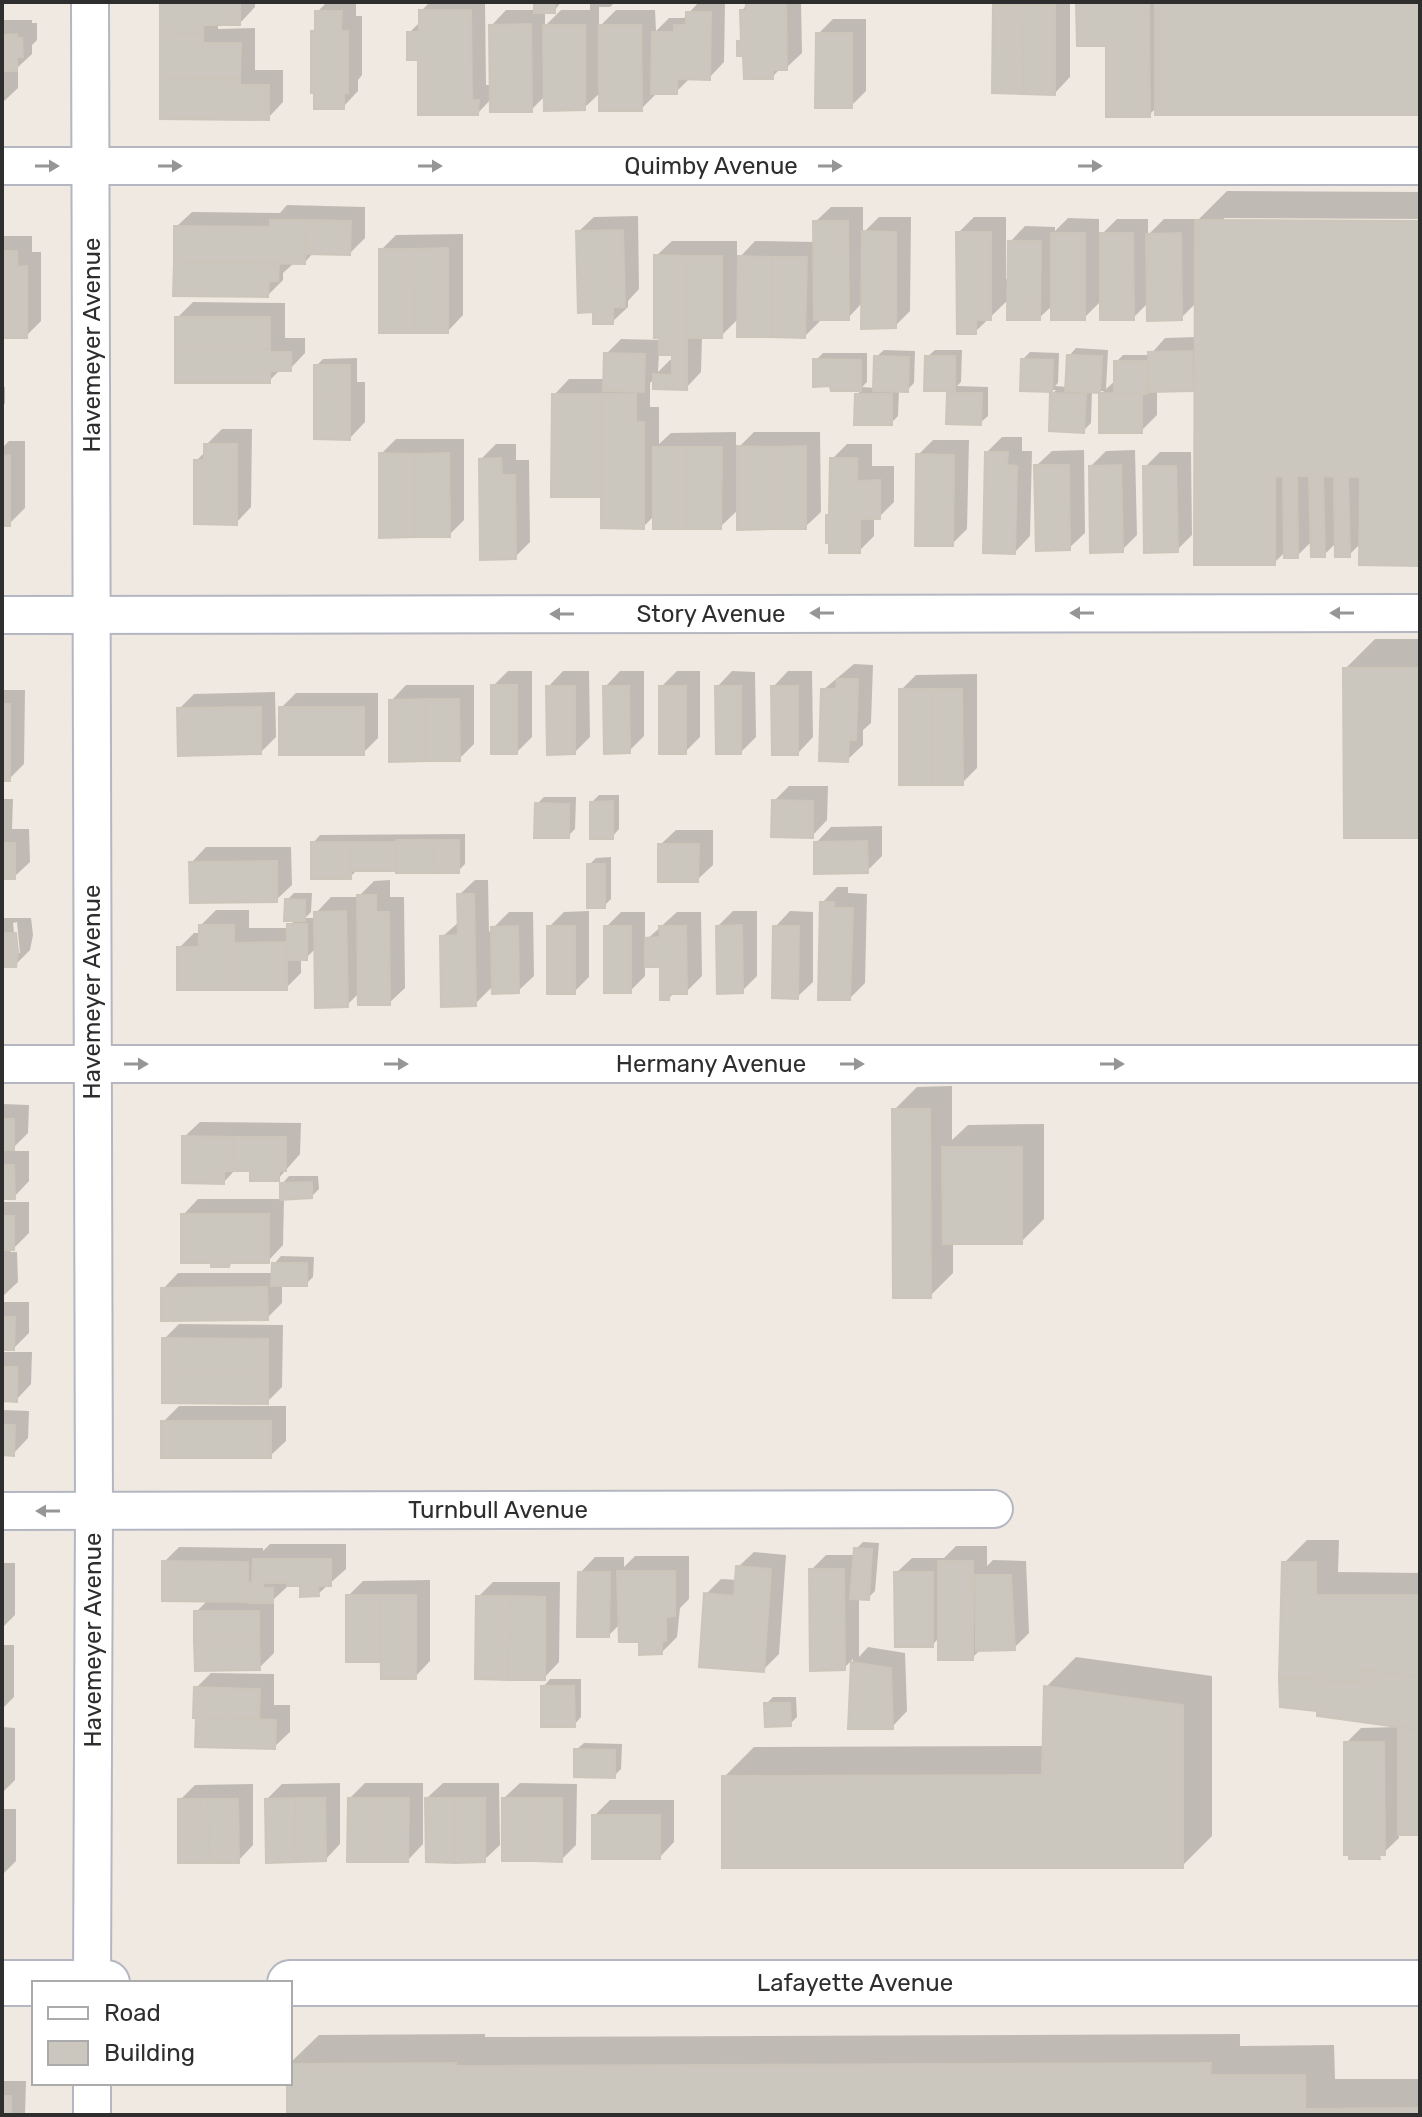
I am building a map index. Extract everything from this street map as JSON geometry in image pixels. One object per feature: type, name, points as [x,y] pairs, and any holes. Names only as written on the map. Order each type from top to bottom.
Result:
[{"type":"street","name":"Havemeyer Avenue","points":[[90,2],[94,1511],[92,1981]]},
{"type":"street","name":"Quimby Avenue","points":[[2,166],[1420,166]]},
{"type":"street","name":"Story Avenue","points":[[2,615],[1420,613]]},
{"type":"street","name":"Hermany Avenue","points":[[2,1064],[1420,1064]]},
{"type":"street","name":"Turnbull Avenue","points":[[2,1511],[994,1509]]},
{"type":"street","points":[[2,1983],[32,1983]]},
{"type":"street","name":"Lafayette Avenue","points":[[292,1983],[1420,1983]]},
{"type":"street","points":[[92,2085],[92,2115]]},
{"type":"building","points":[[160,2],[240,2],[240,25],[203,25],[203,33],[160,32]]},
{"type":"building","points":[[534,2],[555,2],[555,13],[534,13]]},
{"type":"building","points":[[746,2],[786,2],[787,70],[773,70],[773,79],[744,79],[743,56],[737,56],[737,41],[741,41],[740,10],[746,10]]},
{"type":"building","points":[[1076,2],[1149,2],[1150,117],[1106,117],[1106,46],[1077,46]]},
{"type":"building","points":[[1155,2],[1420,2],[1420,115],[1155,115]]},
{"type":"building","points":[[993,5],[1024,5],[1023,94],[992,93]]},
{"type":"building","points":[[1024,5],[1055,5],[1055,95],[1023,94]]},
{"type":"building","points":[[419,10],[471,10],[472,100],[479,100],[478,115],[418,115],[418,60],[407,60],[407,32],[419,32]]},
{"type":"building","points":[[315,11],[342,11],[341,31],[348,31],[348,93],[344,93],[344,109],[314,109],[311,31],[315,31]]},
{"type":"building","points":[[686,12],[711,12],[710,80],[677,79],[677,94],[651,94],[652,32],[674,32],[674,25],[686,25]]},
{"type":"building","points":[[531,24],[532,112],[490,112],[489,25]]},
{"type":"building","points":[[543,25],[585,25],[585,110],[544,111]]},
{"type":"building","points":[[599,25],[641,25],[642,111],[599,111]]},
{"type":"building","points":[[160,32],[203,33],[203,43],[241,43],[240,79],[160,78]]},
{"type":"building","points":[[816,33],[852,33],[852,108],[815,108]]},
{"type":"building","points":[[17,34],[17,38],[22,38],[23,57],[17,57],[17,71],[2,71],[2,35]]},
{"type":"building","points":[[160,78],[240,79],[240,85],[269,85],[269,120],[160,119]]},
{"type":"building","points":[[270,220],[306,220],[305,264],[174,262],[174,226],[270,227]]},
{"type":"building","points":[[306,220],[351,221],[350,255],[306,254]]},
{"type":"building","points":[[1195,220],[1420,221],[1420,566],[1359,565],[1360,477],[1348,477],[1350,557],[1335,557],[1334,477],[1323,476],[1325,557],[1311,557],[1309,476],[1297,476],[1298,558],[1284,558],[1283,476],[1275,477],[1275,565],[1194,565]]},
{"type":"building","points":[[813,221],[848,221],[849,320],[814,320]]},
{"type":"building","points":[[623,230],[625,307],[613,307],[613,324],[593,324],[593,312],[578,313],[576,231]]},
{"type":"building","points":[[862,231],[896,232],[896,328],[861,329]]},
{"type":"building","points":[[956,232],[991,232],[991,320],[976,320],[976,334],[957,334]]},
{"type":"building","points":[[1051,233],[1085,233],[1085,320],[1051,320]]},
{"type":"building","points":[[1100,233],[1133,233],[1134,320],[1100,320]]},
{"type":"building","points":[[1181,233],[1182,320],[1147,321],[1146,234]]},
{"type":"building","points":[[1008,241],[1041,241],[1040,320],[1007,320]]},
{"type":"building","points":[[448,248],[448,333],[414,333],[413,249]]},
{"type":"building","points":[[379,249],[413,249],[414,333],[379,333]]},
{"type":"building","points":[[2,251],[17,251],[17,267],[27,266],[27,338],[2,338]]},
{"type":"building","points":[[654,255],[687,256],[687,390],[653,389],[653,374],[672,375],[672,355],[659,355],[659,338],[654,338]]},
{"type":"building","points":[[687,256],[722,256],[722,338],[687,338]]},
{"type":"building","points":[[738,256],[772,257],[771,337],[737,337]]},
{"type":"building","points":[[772,257],[807,257],[805,338],[771,337]]},
{"type":"building","points":[[174,262],[279,264],[278,281],[269,281],[268,297],[173,296]]},
{"type":"building","points":[[175,317],[270,317],[270,349],[175,349]]},
{"type":"building","points":[[175,349],[270,349],[270,352],[291,352],[291,371],[270,371],[270,383],[175,383]]},
{"type":"building","points":[[1192,351],[1193,391],[1149,392],[1148,352]]},
{"type":"building","points":[[604,353],[645,354],[644,392],[603,391]]},
{"type":"building","points":[[1067,355],[1102,356],[1100,393],[1065,391]]},
{"type":"building","points":[[874,356],[909,357],[908,392],[873,391]]},
{"type":"building","points":[[925,356],[955,356],[955,391],[924,391]]},
{"type":"building","points":[[813,359],[861,360],[861,391],[831,391],[830,386],[813,387]]},
{"type":"building","points":[[1021,359],[1053,360],[1052,392],[1020,391]]},
{"type":"building","points":[[1114,361],[1147,361],[1147,394],[1114,394]]},
{"type":"building","points":[[314,365],[350,365],[350,396],[314,396]]},
{"type":"building","points":[[947,393],[982,393],[981,425],[946,424]]},
{"type":"building","points":[[1050,393],[1086,394],[1084,433],[1049,431]]},
{"type":"building","points":[[1099,393],[1142,394],[1142,433],[1099,433]]},
{"type":"building","points":[[552,394],[601,394],[600,497],[551,497]]},
{"type":"building","points":[[601,394],[636,394],[636,422],[644,422],[644,529],[601,528]]},
{"type":"building","points":[[855,394],[892,394],[892,425],[854,425]]},
{"type":"building","points":[[314,396],[350,396],[350,440],[314,439]]},
{"type":"building","points":[[204,444],[237,444],[237,525],[194,524],[194,460],[204,460]]},
{"type":"building","points":[[737,446],[771,447],[771,529],[737,530]]},
{"type":"building","points":[[806,446],[806,529],[771,529],[771,447]]},
{"type":"building","points":[[653,447],[687,447],[687,529],[653,529]]},
{"type":"building","points":[[687,447],[722,447],[721,529],[687,529]]},
{"type":"building","points":[[985,452],[1008,452],[1007,465],[1017,466],[1015,554],[983,553]]},
{"type":"building","points":[[379,453],[415,454],[415,537],[379,538]]},
{"type":"building","points":[[449,453],[450,537],[415,537],[415,454]]},
{"type":"building","points":[[916,454],[954,455],[953,546],[915,546]]},
{"type":"building","points":[[10,455],[10,526],[2,526],[2,456]]},
{"type":"building","points":[[501,458],[502,475],[515,475],[516,559],[480,560],[479,459]]},
{"type":"building","points":[[830,458],[857,458],[857,481],[880,480],[880,519],[860,519],[860,553],[829,553],[826,515],[829,515]]},
{"type":"building","points":[[1034,465],[1069,465],[1070,550],[1036,551]]},
{"type":"building","points":[[1121,465],[1123,552],[1090,553],[1089,466]]},
{"type":"building","points":[[1143,466],[1176,466],[1178,552],[1144,553]]},
{"type":"building","points":[[1343,668],[1420,668],[1420,838],[1344,838]]},
{"type":"building","points":[[837,679],[858,679],[856,740],[849,740],[848,762],[819,761],[821,689],[836,689]]},
{"type":"building","points":[[491,685],[517,685],[517,754],[491,754]]},
{"type":"building","points":[[546,686],[575,686],[575,754],[547,755]]},
{"type":"building","points":[[603,686],[629,686],[630,753],[604,754]]},
{"type":"building","points":[[659,686],[686,686],[686,754],[659,754]]},
{"type":"building","points":[[715,686],[741,686],[741,754],[716,754]]},
{"type":"building","points":[[771,686],[798,686],[798,755],[772,755]]},
{"type":"building","points":[[899,689],[932,689],[932,785],[899,785]]},
{"type":"building","points":[[932,689],[962,689],[963,785],[932,785]]},
{"type":"building","points":[[425,699],[425,761],[389,762],[389,700]]},
{"type":"building","points":[[425,699],[459,699],[460,761],[425,761]]},
{"type":"building","points":[[2,704],[10,704],[10,781],[2,781]]},
{"type":"building","points":[[261,707],[261,754],[178,756],[177,708]]},
{"type":"building","points":[[279,707],[364,707],[364,755],[279,755]]},
{"type":"building","points":[[772,800],[813,801],[813,838],[771,837]]},
{"type":"building","points":[[613,801],[613,839],[590,839],[590,802]]},
{"type":"building","points":[[535,803],[569,804],[569,838],[534,838]]},
{"type":"building","points":[[396,840],[434,840],[435,873],[396,873]]},
{"type":"building","points":[[434,840],[459,840],[459,873],[435,873]]},
{"type":"building","points":[[867,841],[868,873],[814,874],[814,842]]},
{"type":"building","points":[[311,842],[351,842],[351,879],[311,879]]},
{"type":"building","points":[[351,842],[396,842],[396,871],[351,871]]},
{"type":"building","points":[[2,843],[15,843],[15,879],[2,879]]},
{"type":"building","points":[[658,844],[699,844],[698,882],[658,882]]},
{"type":"building","points":[[277,861],[277,902],[190,903],[189,862]]},
{"type":"building","points":[[587,864],[605,864],[605,908],[587,908]]},
{"type":"building","points":[[457,894],[474,894],[476,1006],[441,1007],[440,936],[458,935]]},
{"type":"building","points":[[357,895],[376,895],[376,912],[389,912],[390,1005],[358,1005]]},
{"type":"building","points":[[285,899],[305,900],[305,921],[284,921]]},
{"type":"building","points":[[820,902],[834,902],[834,908],[853,908],[850,1000],[818,1000]]},
{"type":"building","points":[[346,911],[348,1007],[315,1008],[314,912]]},
{"type":"building","points":[[287,924],[307,924],[307,960],[287,960]]},
{"type":"building","points":[[199,925],[234,925],[234,990],[177,990],[177,947],[199,947]]},
{"type":"building","points":[[742,925],[743,993],[717,994],[716,926]]},
{"type":"building","points":[[518,926],[519,993],[492,994],[491,927]]},
{"type":"building","points":[[547,926],[575,926],[575,994],[547,994]]},
{"type":"building","points":[[604,926],[631,926],[631,993],[604,993]]},
{"type":"building","points":[[659,926],[686,926],[687,994],[669,994],[669,1000],[660,1000],[660,967],[645,967],[645,938],[660,937]]},
{"type":"building","points":[[773,926],[799,926],[798,999],[772,998]]},
{"type":"building","points":[[2,933],[16,933],[16,967],[2,967]]},
{"type":"building","points":[[287,942],[287,990],[234,990],[234,943]]},
{"type":"building","points":[[892,1109],[930,1109],[931,1298],[893,1298]]},
{"type":"building","points":[[2,1119],[14,1119],[14,1150],[2,1150]]},
{"type":"building","points":[[182,1136],[234,1137],[235,1171],[224,1171],[224,1184],[182,1183]]},
{"type":"building","points":[[234,1137],[286,1137],[286,1171],[279,1171],[279,1181],[250,1181],[250,1171],[235,1171]]},
{"type":"building","points":[[942,1147],[1022,1147],[1022,1244],[943,1244]]},
{"type":"building","points":[[2,1165],[14,1165],[15,1199],[2,1199]]},
{"type":"building","points":[[312,1182],[312,1198],[280,1200],[280,1183]]},
{"type":"building","points":[[181,1214],[269,1214],[269,1263],[230,1263],[229,1267],[211,1267],[211,1263],[181,1263]]},
{"type":"building","points":[[2,1216],[14,1216],[14,1250],[2,1250]]},
{"type":"building","points":[[272,1263],[307,1263],[307,1286],[271,1286]]},
{"type":"building","points":[[267,1287],[268,1320],[161,1321],[161,1288]]},
{"type":"building","points":[[2,1317],[15,1317],[14,1350],[2,1350]]},
{"type":"building","points":[[162,1338],[268,1339],[268,1371],[162,1371]]},
{"type":"building","points":[[2,1367],[17,1367],[17,1402],[2,1401]]},
{"type":"building","points":[[162,1371],[268,1371],[268,1404],[162,1403]]},
{"type":"building","points":[[161,1421],[271,1421],[271,1458],[161,1458]]},
{"type":"building","points":[[2,1425],[15,1425],[14,1456],[2,1455]]},
{"type":"building","points":[[854,1548],[872,1549],[869,1600],[850,1599]]},
{"type":"building","points":[[253,1559],[331,1559],[331,1586],[318,1586],[319,1596],[300,1597],[300,1586],[263,1583],[263,1588],[273,1588],[273,1603],[248,1603]]},
{"type":"building","points":[[162,1561],[248,1562],[248,1602],[162,1601]]},
{"type":"building","points":[[938,1561],[973,1561],[973,1660],[938,1660]]},
{"type":"building","points":[[1282,1562],[1316,1562],[1316,1595],[1420,1595],[1420,1677],[1362,1670],[1362,1682],[1279,1678]]},
{"type":"building","points":[[736,1566],[771,1569],[764,1672],[699,1667],[704,1593],[734,1596]]},
{"type":"building","points":[[809,1569],[844,1569],[845,1670],[810,1671]]},
{"type":"building","points":[[617,1571],[675,1571],[675,1616],[666,1617],[666,1641],[662,1641],[662,1654],[639,1655],[639,1642],[619,1642]]},
{"type":"building","points":[[578,1572],[610,1572],[609,1637],[577,1637]]},
{"type":"building","points":[[894,1572],[933,1572],[933,1647],[895,1647]]},
{"type":"building","points":[[975,1575],[1011,1575],[1015,1650],[976,1651]]},
{"type":"building","points":[[346,1595],[380,1595],[381,1662],[346,1662]]},
{"type":"building","points":[[380,1595],[416,1595],[416,1679],[381,1679]]},
{"type":"building","points":[[476,1596],[510,1596],[509,1680],[475,1679]]},
{"type":"building","points":[[510,1596],[545,1597],[545,1680],[509,1680]]},
{"type":"building","points":[[194,1611],[259,1611],[259,1640],[194,1640]]},
{"type":"building","points":[[194,1640],[259,1640],[260,1670],[195,1671]]},
{"type":"building","points":[[851,1662],[891,1668],[893,1729],[848,1729]]},
{"type":"building","points":[[1362,1670],[1420,1677],[1420,1730],[1317,1716],[1317,1711],[1280,1707],[1279,1678],[1362,1682]]},
{"type":"building","points":[[541,1686],[574,1686],[575,1727],[541,1727]]},
{"type":"building","points":[[1044,1686],[1183,1705],[1183,1868],[722,1868],[722,1776],[1042,1775]]},
{"type":"building","points":[[194,1687],[260,1689],[259,1719],[193,1718]]},
{"type":"building","points":[[764,1703],[790,1703],[791,1726],[765,1727]]},
{"type":"building","points":[[196,1717],[276,1720],[275,1749],[195,1747]]},
{"type":"building","points":[[1398,1727],[1420,1730],[1420,1835],[1398,1835]]},
{"type":"building","points":[[1344,1742],[1384,1742],[1385,1855],[1379,1855],[1380,1859],[1349,1859],[1349,1855],[1344,1855]]},
{"type":"building","points":[[574,1749],[615,1750],[615,1778],[574,1777]]},
{"type":"building","points":[[295,1798],[296,1862],[266,1863],[265,1799]]},
{"type":"building","points":[[295,1798],[325,1798],[326,1861],[296,1862]]},
{"type":"building","points":[[348,1798],[378,1798],[378,1862],[347,1862]]},
{"type":"building","points":[[378,1798],[409,1798],[408,1862],[378,1862]]},
{"type":"building","points":[[425,1798],[455,1798],[455,1863],[426,1862]]},
{"type":"building","points":[[455,1798],[485,1798],[485,1862],[455,1863]]},
{"type":"building","points":[[502,1798],[534,1798],[534,1861],[502,1861]]},
{"type":"building","points":[[534,1798],[562,1798],[562,1862],[534,1861]]},
{"type":"building","points":[[178,1799],[208,1799],[209,1863],[178,1863]]},
{"type":"building","points":[[208,1799],[238,1799],[239,1863],[209,1863]]},
{"type":"building","points":[[592,1815],[660,1815],[660,1859],[592,1859]]},
{"type":"building","points":[[1211,2063],[1210,2075],[1305,2075],[1305,2109],[1420,2108],[1420,2115],[287,2115],[287,2085],[292,2085],[292,2064]]},
{"type":"building","points":[[2,2096],[11,2096],[11,2115],[2,2115]]}]
